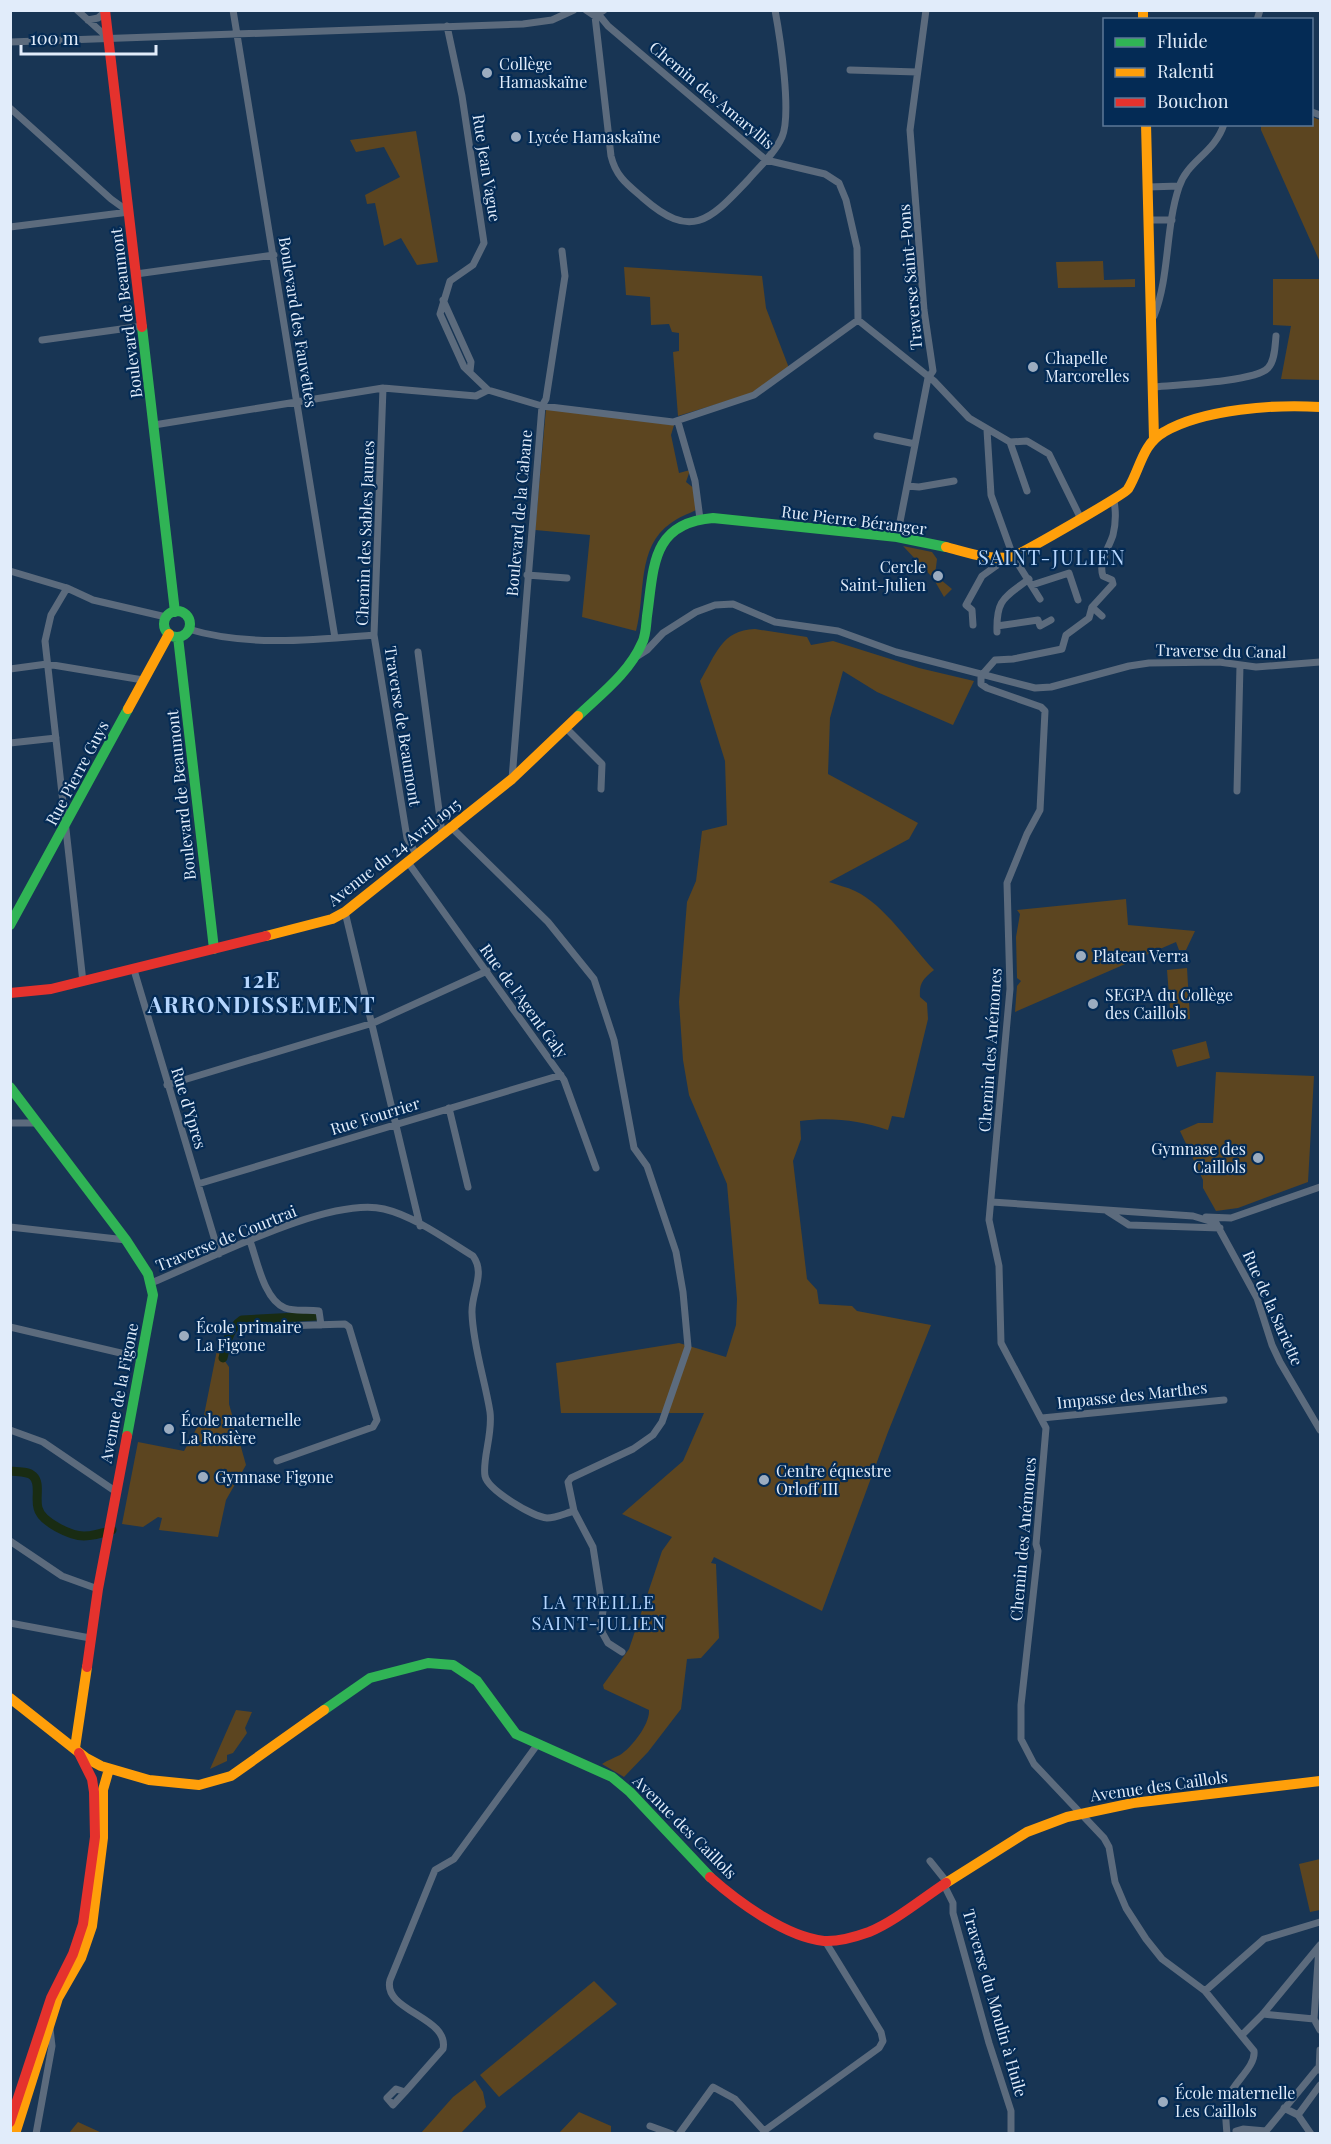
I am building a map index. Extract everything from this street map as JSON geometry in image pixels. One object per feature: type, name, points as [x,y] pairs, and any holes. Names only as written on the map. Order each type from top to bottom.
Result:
[{"type":"street","points":[[77,10],[108,38]]},
{"type":"street","name":"Boulevard des Fauvettes","points":[[233,10],[335,638]]},
{"type":"street","points":[[10,42],[523,24],[552,20],[574,10]]},
{"type":"street","name":"Chemin des Amaryllis","points":[[586,10],[599,14],[608,26],[766,160],[825,174],[839,183],[846,200],[857,248],[858,320]]},
{"type":"street","points":[[599,14],[611,156],[616,172],[659,212],[677,221],[705,218],[721,208],[766,160],[782,137],[787,118],[775,10]]},
{"type":"street","name":"Traverse Saint-Pons","points":[[897,537],[928,378],[933,370],[924,310],[910,130],[926,10]]},
{"type":"street","points":[[88,20],[98,18],[105,11]]},
{"type":"street","name":"Boulevard de Beaumont","points":[[105,11],[154,425],[170,615],[164,626],[174,635],[214,949]]},
{"type":"street","name":"Rue Jean Vague","points":[[447,26],[462,100],[484,243],[473,265],[450,281],[443,300],[471,362],[470,371],[488,390]]},
{"type":"street","points":[[850,70],[917,72]]},
{"type":"street","points":[[10,108],[111,199],[129,212]]},
{"type":"street","points":[[1146,126],[1154,439],[1181,424],[1219,414],[1288,405],[1320,406]]},
{"type":"street","points":[[1152,321],[1161,296],[1179,186],[1189,170],[1220,139],[1223,126]]},
{"type":"street","points":[[1148,187],[1179,186]]},
{"type":"street","points":[[10,227],[129,212]]},
{"type":"street","points":[[1149,220],[1172,220]]},
{"type":"street","name":"Boulevard de la Cabane","points":[[512,779],[542,406],[546,399],[565,276],[562,251]]},
{"type":"street","points":[[136,274],[273,255]]},
{"type":"street","points":[[154,425],[383,388],[476,396],[488,390],[542,406],[678,422],[754,395],[858,320],[934,381],[969,418],[1010,442],[1027,441],[1049,454],[1081,519]]},
{"type":"street","points":[[42,340],[142,326]]},
{"type":"street","points":[[1152,387],[1235,379],[1262,373],[1272,363],[1276,336]]},
{"type":"street","name":"Chemin des Sables Jaunes","points":[[188,629],[221,637],[286,640],[374,635],[383,388]]},
{"type":"street","points":[[636,657],[645,636],[657,550],[678,527],[700,519],[695,481],[678,422]]},
{"type":"street","points":[[987,430],[989,487],[1013,556],[1040,599]]},
{"type":"street","points":[[876,436],[915,444]]},
{"type":"street","name":"Rue Pierre Béranger","points":[[700,519],[897,537],[1001,557],[1013,556],[1114,501],[1127,491],[1141,458],[1154,439]]},
{"type":"street","points":[[1010,442],[1027,491]]},
{"type":"street","points":[[907,486],[919,487],[954,481]]},
{"type":"street","points":[[981,675],[995,660],[1013,659],[1062,649],[1066,635],[1089,618],[1092,608],[1113,584],[1101,573],[1101,564],[1113,534],[1116,515],[1114,501]]},
{"type":"street","points":[[973,625],[972,610],[966,605],[982,576],[996,566],[1001,557]]},
{"type":"street","points":[[10,571],[67,588],[93,600],[170,615],[187,616],[188,629],[174,635]]},
{"type":"street","points":[[1051,620],[1040,626],[1038,620],[997,629],[998,606],[1031,582],[1069,573],[1078,600]]},
{"type":"street","points":[[527,575],[567,578]]},
{"type":"street","points":[[67,588],[47,627],[45,641],[83,982]]},
{"type":"street","name":"Chemin des Anémones","points":[[636,657],[647,650],[667,630],[696,612],[725,603],[733,604],[775,622],[838,631],[896,652],[981,675],[981,684],[987,688],[1041,707],[1045,711],[1040,810],[1027,834],[1007,883],[1010,989],[993,1202],[989,1221],[999,1266],[1001,1343],[1046,1428],[1036,1544],[1038,1551],[1021,1705],[1021,1739],[1034,1764],[1082,1812],[1109,1847],[1115,1881],[1126,1908],[1146,1939],[1162,1959],[1205,1991],[1254,2051],[1255,2056],[1228,2097],[1225,2115],[1227,2133]]},
{"type":"street","points":[[1092,608],[1102,616]]},
{"type":"street","name":"Rue Pierre Guys","points":[[10,926],[143,680],[174,635]]},
{"type":"street","name":"Traverse de Beaumont","points":[[374,635],[412,858]]},
{"type":"street","points":[[418,652],[447,830],[548,922],[594,979],[614,1040],[634,1148],[647,1166],[676,1252],[683,1292],[688,1347],[662,1422],[653,1435],[633,1449],[571,1478],[568,1482],[574,1511],[593,1547],[603,1611],[600,1626],[608,1643],[622,1652]]},
{"type":"street","name":"Avenue du 24 Avril 1915","points":[[10,993],[51,989],[83,982],[332,919],[345,912],[512,779],[567,729],[636,657]]},
{"type":"street","name":"Traverse du Canal","points":[[981,675],[1026,687],[1043,688],[1129,666],[1219,662],[1275,667],[1320,662]]},
{"type":"street","points":[[10,669],[47,664],[143,680]]},
{"type":"street","points":[[1238,790],[1240,665]]},
{"type":"street","points":[[567,729],[602,765],[601,789]]},
{"type":"street","points":[[10,743],[56,738]]},
{"type":"street","name":"Rue de l'Agent Galy","points":[[412,858],[487,972],[561,1075],[596,1168]]},
{"type":"street","points":[[345,912],[420,1226]]},
{"type":"street","name":"Rue d'Ypres","points":[[134,970],[219,1254]]},
{"type":"street","points":[[167,1085],[373,1023],[487,972]]},
{"type":"street","name":"Rue Fourrier","points":[[198,1184],[561,1075]]},
{"type":"street","name":"Avenue de la Figone","points":[[10,1087],[142,1263],[151,1283],[153,1295],[98,1589],[77,1750]]},
{"type":"street","points":[[449,1108],[468,1187]]},
{"type":"street","points":[[10,1123],[36,1123]]},
{"type":"street","points":[[1105,1210],[1129,1225],[1220,1228],[1231,1218],[1320,1186]]},
{"type":"street","points":[[993,1202],[1231,1218]]},
{"type":"street","name":"Traverse de Courtrai","points":[[151,1283],[290,1224],[321,1215],[369,1208],[390,1211],[420,1226],[473,1256],[478,1263],[480,1272],[472,1315],[490,1414],[491,1436],[485,1476],[488,1483],[499,1493],[540,1516],[554,1517],[574,1511]]},
{"type":"street","points":[[1200,1216],[1220,1228]]},
{"type":"street","points":[[10,1227],[126,1240]]},
{"type":"street","name":"Rue de la Sariette","points":[[1220,1228],[1257,1298],[1272,1345],[1320,1430]]},
{"type":"street","points":[[250,1241],[268,1287],[278,1304],[349,1326],[378,1420],[373,1427],[277,1461]]},
{"type":"street","points":[[283,1326],[321,1319]]},
{"type":"street","points":[[10,1327],[142,1358]]},
{"type":"street","name":"Impasse des Marthes","points":[[1042,1418],[1224,1400]]},
{"type":"street","points":[[10,1430],[43,1442],[115,1491]]},
{"type":"street","points":[[10,1541],[62,1576],[98,1589]]},
{"type":"street","points":[[10,1623],[90,1638]]},
{"type":"street","name":"Avenue des Caillols","points":[[10,1698],[77,1750],[110,1770],[124,1775],[187,1785],[223,1780],[360,1683],[380,1674],[428,1663],[453,1665],[471,1675],[516,1734],[612,1777],[630,1792],[711,1878],[737,1899],[797,1935],[825,1941],[849,1938],[871,1931],[1027,1832],[1082,1812],[1133,1803],[1320,1781]]},
{"type":"street","points":[[405,2092],[443,2049],[445,2042],[440,2033],[407,2006],[392,1998],[389,1987],[435,1870],[454,1859],[537,1745]]},
{"type":"street","points":[[15,2133],[57,1981],[78,1942],[90,1878],[95,1837],[94,1792],[92,1779],[77,1750]]},
{"type":"street","points":[[10,2122],[46,2023],[81,1958],[92,1926],[104,1838],[103,1790],[110,1770]]},
{"type":"street","name":"Traverse du Moulin à Huile","points":[[930,1861],[945,1882],[953,1903],[953,1913],[989,2043],[1011,2111],[1011,2133]]},
{"type":"street","points":[[1205,1991],[1264,1939],[1320,1922]]},
{"type":"street","points":[[679,2133],[713,2087],[735,2099],[765,2132],[879,2048],[883,2041],[881,2032],[825,1941]]},
{"type":"street","points":[[1320,1946],[1314,2019],[1320,2030]]},
{"type":"street","points":[[1242,2034],[1263,2014],[1320,1946]]},
{"type":"street","points":[[1263,2014],[1314,2019]]},
{"type":"street","points":[[36,2133],[52,2046],[46,2023]]},
{"type":"street","points":[[1236,2131],[1243,2128],[1266,2131],[1319,2071],[1320,2050]]},
{"type":"street","points":[[1298,2115],[1320,2085]]},
{"type":"street","points":[[1284,2108],[1298,2115],[1311,2133]]},
{"type":"street","points":[[650,2126],[672,2133]]},
{"type":"shaded area","points":[[1313,117],[1320,120],[1320,262],[1261,126],[1313,126]]},
{"type":"shaded area","points":[[416,131],[438,262],[417,265],[401,238],[384,246],[375,203],[367,204],[365,195],[400,177],[384,147],[356,152],[350,140]]},
{"type":"shaded area","points":[[1103,261],[1104,280],[1135,279],[1135,287],[1058,288],[1056,262]]},
{"type":"shaded area","points":[[624,267],[762,276],[766,308],[789,368],[750,394],[678,416],[673,352],[679,351],[679,333],[672,332],[669,324],[651,325],[650,297],[626,295]]},
{"type":"shaded area","points":[[1273,279],[1320,279],[1320,380],[1281,379],[1291,326],[1273,325]]},
{"type":"shaded area","points":[[546,409],[674,425],[671,435],[679,473],[690,470],[686,482],[695,489],[696,510],[671,523],[652,545],[644,572],[636,631],[582,617],[590,535],[535,530]]},
{"type":"shaded area","points":[[903,546],[932,552],[937,559],[935,575],[952,589],[944,597],[933,578]]},
{"type":"shaded area","points":[[755,629],[807,637],[811,645],[833,641],[919,668],[974,681],[953,725],[877,692],[843,671],[830,718],[828,774],[918,823],[909,839],[829,882],[849,888],[866,897],[887,916],[934,970],[924,979],[920,988],[920,997],[927,1003],[928,1019],[904,1118],[892,1116],[888,1130],[844,1120],[800,1121],[801,1139],[793,1161],[807,1279],[817,1290],[819,1304],[852,1306],[857,1311],[931,1325],[888,1432],[822,1611],[714,1557],[711,1563],[716,1564],[719,1638],[701,1658],[687,1659],[681,1709],[648,1752],[624,1777],[602,1764],[620,1755],[635,1741],[647,1722],[649,1710],[604,1689],[603,1685],[629,1649],[662,1551],[672,1537],[622,1514],[683,1461],[704,1413],[561,1413],[556,1363],[679,1343],[726,1357],[736,1325],[737,1299],[727,1184],[689,1095],[683,1060],[679,1002],[687,902],[696,881],[702,831],[727,825],[725,761],[700,681],[715,653],[727,639],[744,630]]},
{"type":"shaded area","name":"Plateau Verra","points":[[1126,899],[1128,925],[1195,931],[1186,950],[1179,950],[1176,942],[1015,1012],[1017,986],[1021,981],[1017,978],[1016,937],[1020,914],[1017,910]]},
{"type":"shaded area","points":[[1187,968],[1190,1019],[1171,1021],[1167,970]]},
{"type":"shaded area","points":[[1206,1041],[1210,1058],[1177,1067],[1172,1050]]},
{"type":"shaded area","points":[[1216,1072],[1314,1076],[1308,1182],[1238,1208],[1216,1211],[1203,1188],[1203,1180],[1180,1131],[1198,1123],[1213,1123]]},
{"type":"shaded area","points":[[217,1350],[229,1367],[229,1404],[246,1465],[226,1500],[218,1537],[159,1530],[162,1518],[158,1517],[143,1527],[122,1524],[138,1442],[184,1451],[204,1415]]},
{"type":"shaded area","points":[[236,1710],[252,1712],[245,1728],[247,1733],[233,1753],[227,1755],[227,1761],[210,1769]]},
{"type":"shaded area","points":[[1320,1859],[1320,1910],[1310,1912],[1299,1864]]},
{"type":"shaded area","points":[[594,1981],[617,2004],[499,2097],[480,2075]]},
{"type":"shaded area","points":[[475,2080],[483,2092],[486,2107],[461,2133],[421,2133],[453,2097]]},
{"type":"shaded area","points":[[579,2112],[611,2126],[611,2133],[559,2133]]},
{"type":"shaded area","points":[[78,2122],[102,2133],[69,2133]]},
{"type":"waterway","points":[[223,1358],[231,1332],[242,1320],[316,1316]]},
{"type":"waterway","points":[[10,1471],[26,1472],[33,1476],[37,1483],[38,1508],[50,1523],[72,1534],[84,1536],[112,1530]]},
{"type":"traffic: fast","points":[[142,327],[175,612]]},
{"type":"traffic: fast","points":[[578,716],[614,682],[636,654],[645,634],[652,581],[659,551],[667,538],[678,529],[693,522],[713,518],[897,537],[946,547]]},
{"type":"traffic: fast","points":[[177,611],[186,615],[190,624],[186,633],[177,637],[168,633],[164,624],[168,615],[177,611]]},
{"type":"traffic: fast","points":[[178,637],[214,949]]},
{"type":"traffic: fast","points":[[10,925],[128,709]]},
{"type":"traffic: fast","points":[[10,1087],[126,1240],[148,1274],[153,1295],[127,1436]]},
{"type":"traffic: fast","points":[[324,1710],[370,1678],[428,1663],[453,1665],[477,1681],[516,1734],[612,1777],[630,1792],[710,1877]]},
{"type":"traffic: slow","points":[[1143,10],[1143,18]]},
{"type":"traffic: slow","points":[[1146,126],[1154,439]]},
{"type":"traffic: slow","points":[[946,547],[997,558],[1006,558],[1022,552],[1093,512],[1128,489],[1151,443],[1164,432],[1180,424],[1219,413],[1240,410],[1283,406],[1320,407]]},
{"type":"traffic: slow","points":[[128,709],[169,634]]},
{"type":"traffic: slow","points":[[266,936],[332,919],[345,912],[512,779],[578,716]]},
{"type":"traffic: slow","points":[[75,1748],[87,1667]]},
{"type":"traffic: slow","points":[[10,1698],[86,1758],[101,1766],[149,1780],[199,1785],[231,1776],[324,1710]]},
{"type":"traffic: slow","points":[[15,2134],[58,1998],[81,1958],[92,1926],[103,1838],[103,1790],[109,1769]]},
{"type":"traffic: slow","points":[[946,1883],[1027,1832],[1067,1817],[1133,1803],[1320,1781]]},
{"type":"traffic: jam","points":[[105,10],[142,327]]},
{"type":"traffic: jam","points":[[10,993],[51,989],[266,936]]},
{"type":"traffic: jam","points":[[87,1667],[98,1589],[127,1436]]},
{"type":"traffic: jam","points":[[10,2122],[51,1998],[73,1954],[83,1924],[95,1837],[94,1792],[92,1779],[79,1753]]},
{"type":"traffic: jam","points":[[710,1877],[748,1907],[779,1926],[794,1933],[824,1941],[847,1939],[879,1928],[946,1883]]},
{"type":"place","name":"Collège Hamaskaïne","points":[[487,73]]},
{"type":"place","name":"Lycée Hamaskaïne","points":[[516,137]]},
{"type":"place","name":"Chapelle Marcorelles","points":[[1033,367]]},
{"type":"place","name":"Cercle Saint-Julien","points":[[938,576]]},
{"type":"place","name":"Plateau Verra","points":[[1081,956]]},
{"type":"place","name":"SEGPA du Collège des Caillols","points":[[1093,1004]]},
{"type":"place","name":"Gymnase des Caillols","points":[[1258,1158]]},
{"type":"place","name":"École primaire La Figone","points":[[184,1336]]},
{"type":"place","name":"École maternelle La Rosière","points":[[169,1429]]},
{"type":"place","name":"Gymnase Figone","points":[[203,1477]]},
{"type":"place","name":"Centre équestre Orloff III","points":[[764,1480]]},
{"type":"place","name":"École maternelle Les Caillols","points":[[1163,2102]]},
{"type":"district","name":"SAINT-JULIEN","points":[[1052,558]]},
{"type":"district","name":"12E ARRONDISSEMENT","points":[[262,992]]},
{"type":"district","name":"LA TREILLE SAINT-JULIEN","points":[[599,1613]]}]
